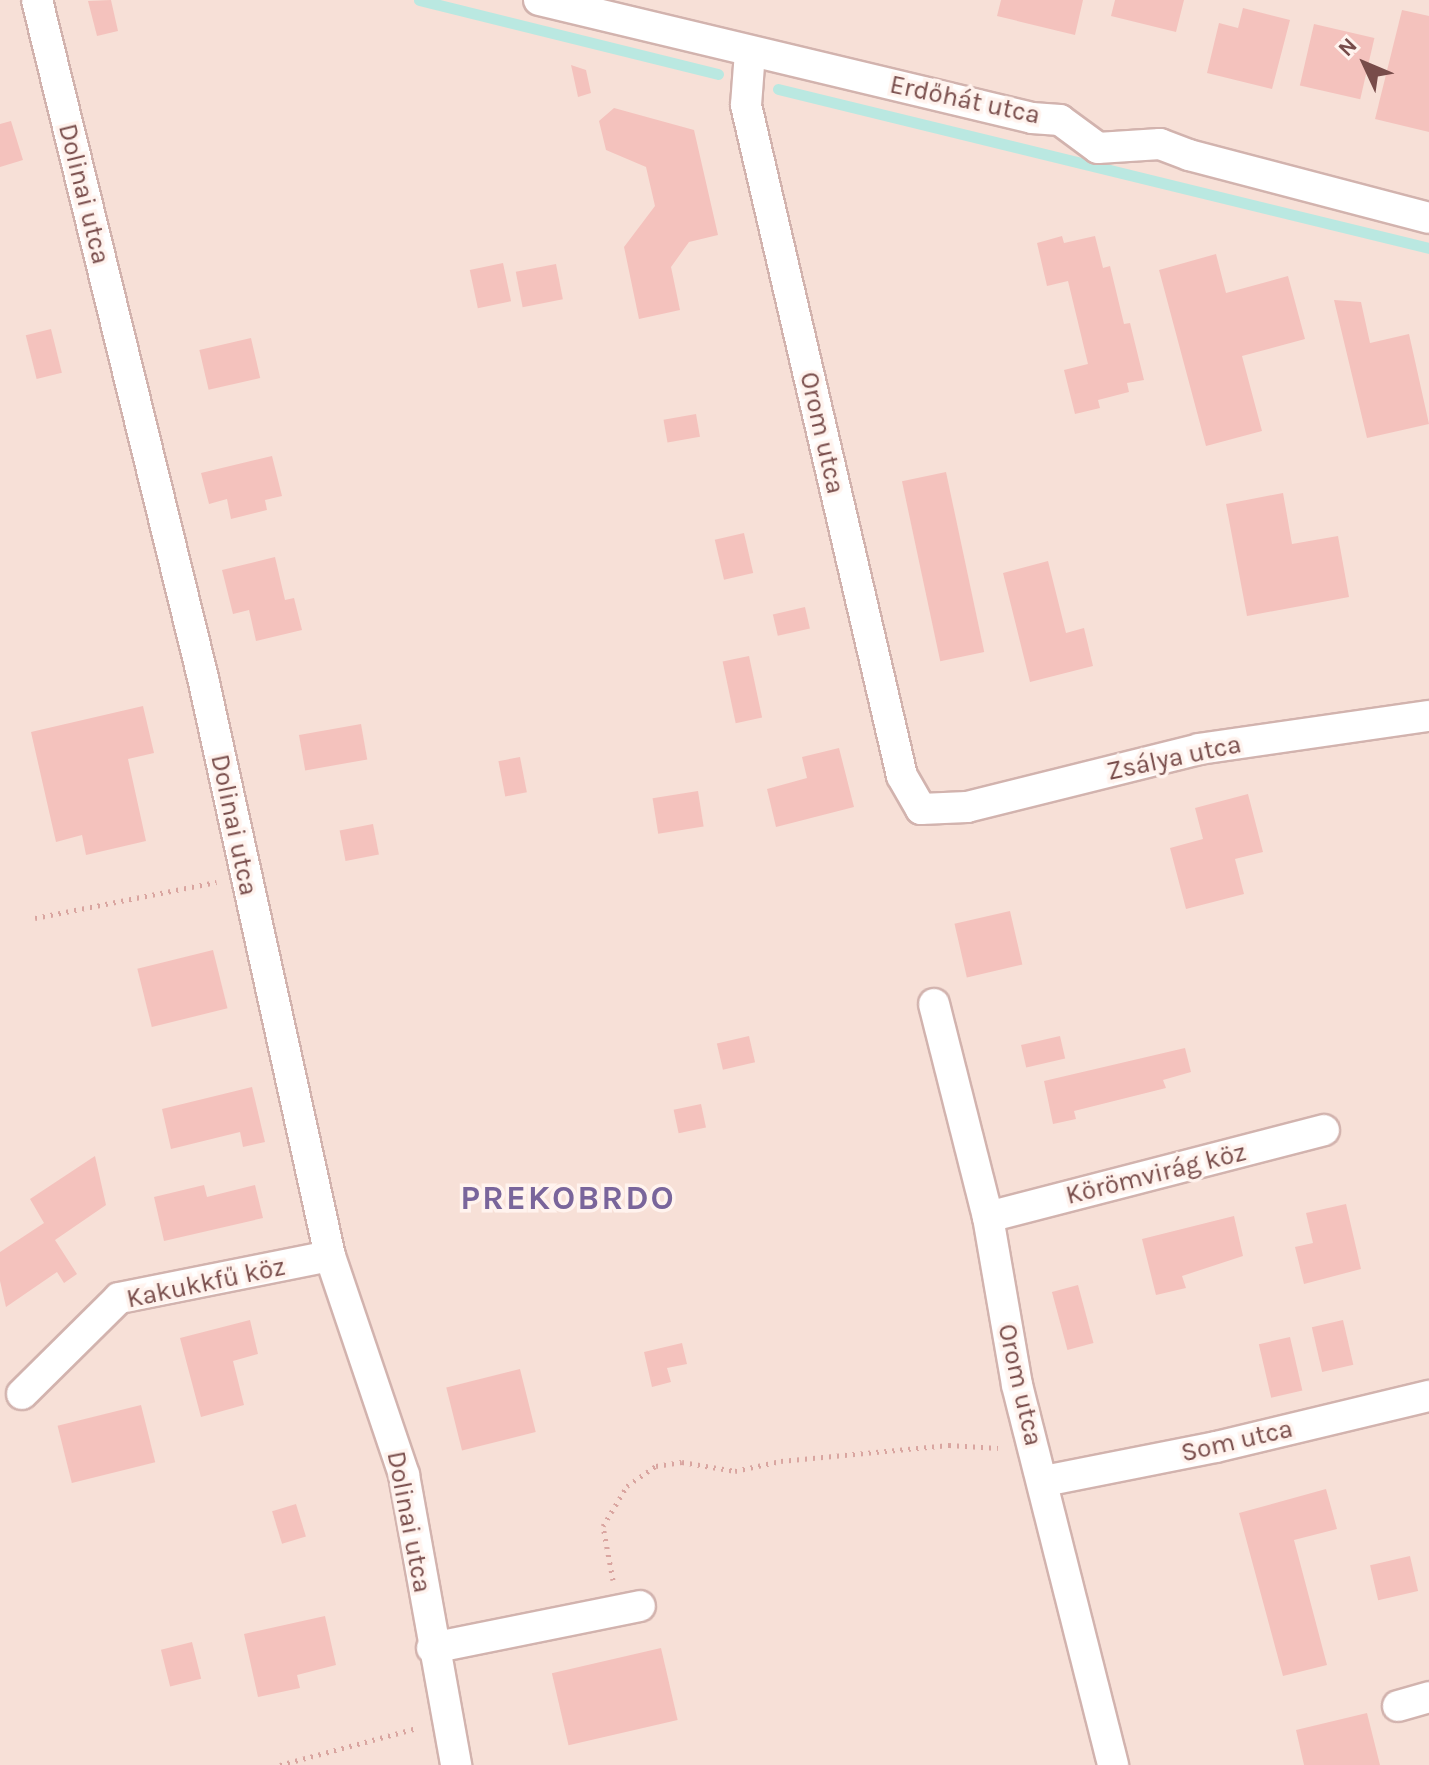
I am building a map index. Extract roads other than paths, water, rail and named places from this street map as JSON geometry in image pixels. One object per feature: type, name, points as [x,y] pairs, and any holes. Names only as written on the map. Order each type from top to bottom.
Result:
[{"type":"street","name":"Dolinai utca","points":[[37,0],[203,678],[330,1256],[404,1475],[432,1648],[456,1765]]},
{"type":"street","name":"Erdőhát utca","points":[[539,0],[1032,118],[1060,120],[1098,148],[1160,144],[1189,155],[1429,218]]},
{"type":"street","name":"Orom utca","points":[[750,52],[746,105],[902,776],[921,809]]},
{"type":"street","name":"Zsálya utca","points":[[921,809],[967,807],[1199,749],[1429,716]]},
{"type":"street","name":"Orom utca","points":[[934,1004],[988,1217],[1014,1372],[1044,1481],[1113,1765]]},
{"type":"street","name":"Körömvirág köz","points":[[988,1217],[1324,1130]]},
{"type":"street","name":"Kakukkfű köz","points":[[22,1394],[119,1298],[330,1256]]},
{"type":"street","name":"Som utca","points":[[1044,1481],[1216,1447],[1429,1396]]},
{"type":"street","points":[[432,1648],[629,1608]]},
{"type":"street","points":[[1398,1706],[1429,1697]]},
{"type":"waterway","points":[[419,0],[718,74]]},
{"type":"waterway","points":[[778,89],[1429,248]]},
{"type":"district","name":"PREKOBRDO","points":[[568,1199]]}]
